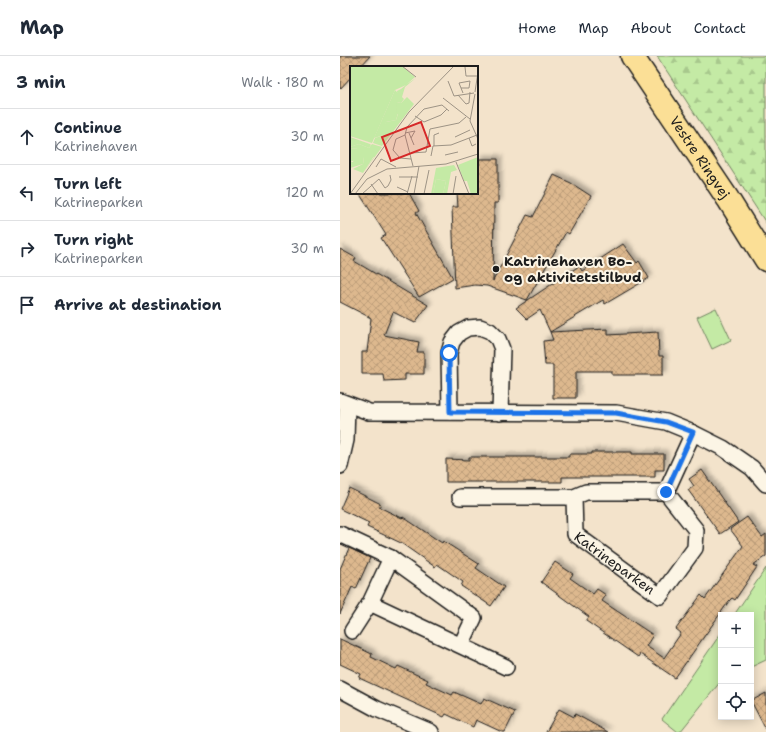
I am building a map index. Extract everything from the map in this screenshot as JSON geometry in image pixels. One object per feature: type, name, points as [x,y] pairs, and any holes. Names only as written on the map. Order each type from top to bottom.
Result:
[{"type":"main road","name":"Vestre Ringvej","points":[[632,56],[766,260]]},
{"type":"street","points":[[450,412],[449,353],[452,342],[459,333],[468,328],[480,327],[490,331],[498,339],[502,349],[500,413]]},
{"type":"street","points":[[340,466],[346,440],[344,403],[368,412],[616,413],[666,422],[693,432],[729,452],[752,468],[766,484]]},
{"type":"street","points":[[460,497],[574,497],[586,492],[666,492],[693,432]]},
{"type":"street","name":"Katrineparken","points":[[574,497],[575,534],[660,596],[696,548],[696,530],[666,492]]},
{"type":"street","points":[[340,534],[391,558],[474,618],[461,646]]},
{"type":"street","points":[[352,631],[370,603],[391,558]]},
{"type":"street","points":[[370,603],[506,667]]},
{"type":"street","points":[[340,689],[377,709],[431,732]]},
{"type":"green space","points":[[657,56],[766,56],[766,223]]},
{"type":"green space","points":[[716,308],[731,340],[712,349],[697,317]]},
{"type":"green space","points":[[766,568],[766,660],[754,666],[754,612],[736,612]]},
{"type":"green space","points":[[718,637],[718,685],[680,732],[662,719]]},
{"type":"building","points":[[340,56],[370,56],[361,66],[350,66],[350,78],[340,89]]},
{"type":"building","points":[[479,159],[498,159],[498,203],[494,203],[493,281],[527,215],[533,217],[554,175],[571,183],[591,196],[569,234],[566,232],[527,300],[487,286],[475,285],[455,288],[452,207],[458,207],[457,194],[478,194]]},
{"type":"building","points":[[360,194],[410,194],[419,211],[416,213],[453,278],[419,297],[381,238],[386,235]]},
{"type":"building","points":[[623,244],[637,263],[639,261],[649,278],[605,304],[603,300],[550,332],[540,310],[527,319],[516,308],[579,266],[582,271]]},
{"type":"building","points":[[340,249],[356,258],[354,261],[428,305],[415,323],[393,312],[384,335],[419,342],[417,352],[424,352],[424,374],[405,374],[405,380],[384,381],[383,374],[362,374],[362,352],[367,352],[371,318],[340,302]]},
{"type":"building","points":[[608,329],[608,335],[658,332],[659,356],[663,356],[663,375],[612,375],[612,371],[576,371],[576,398],[553,398],[553,365],[545,365],[543,341],[553,340],[550,332]]},
{"type":"building","points":[[592,452],[664,454],[664,470],[655,470],[655,477],[562,477],[562,482],[446,482],[446,459],[469,460],[469,457],[569,457],[569,454],[592,454]]},
{"type":"building","points":[[702,470],[738,522],[720,534],[688,490],[694,486],[689,479]]},
{"type":"building","points":[[349,488],[381,504],[379,507],[402,518],[403,517],[442,543],[443,541],[479,564],[476,568],[504,587],[491,606],[461,586],[463,582],[437,564],[435,567],[401,543],[367,527],[369,523],[340,509]]},
{"type":"building","points":[[747,517],[762,537],[766,534],[766,556],[753,565],[757,567],[735,600],[732,598],[721,612],[718,612],[718,617],[675,678],[640,654],[638,657],[586,621],[589,617],[541,582],[555,562],[573,574],[570,578],[593,594],[597,589],[606,595],[602,601],[653,635],[646,646],[664,658],[681,633],[676,629],[701,595],[705,599],[743,546],[730,529]]},
{"type":"building","points":[[349,548],[370,558],[356,589],[352,587],[340,614],[340,569]]},
{"type":"building","points":[[340,639],[372,654],[371,657],[396,669],[398,666],[428,680],[426,683],[452,695],[454,692],[481,704],[484,698],[515,712],[505,732],[476,720],[473,727],[446,714],[444,717],[359,678],[361,674],[340,664]]},
{"type":"building","points":[[766,693],[766,730],[754,707],[754,699]]},
{"type":"building","points":[[559,709],[574,717],[575,714],[608,732],[546,732]]},
{"type":"place","name":"Katrinehaven Bo- og aktivitetstilbud","points":[[496,269]]},
{"type":"route","points":[[449,353],[450,412],[616,413],[666,422],[693,432],[666,492]]}]
